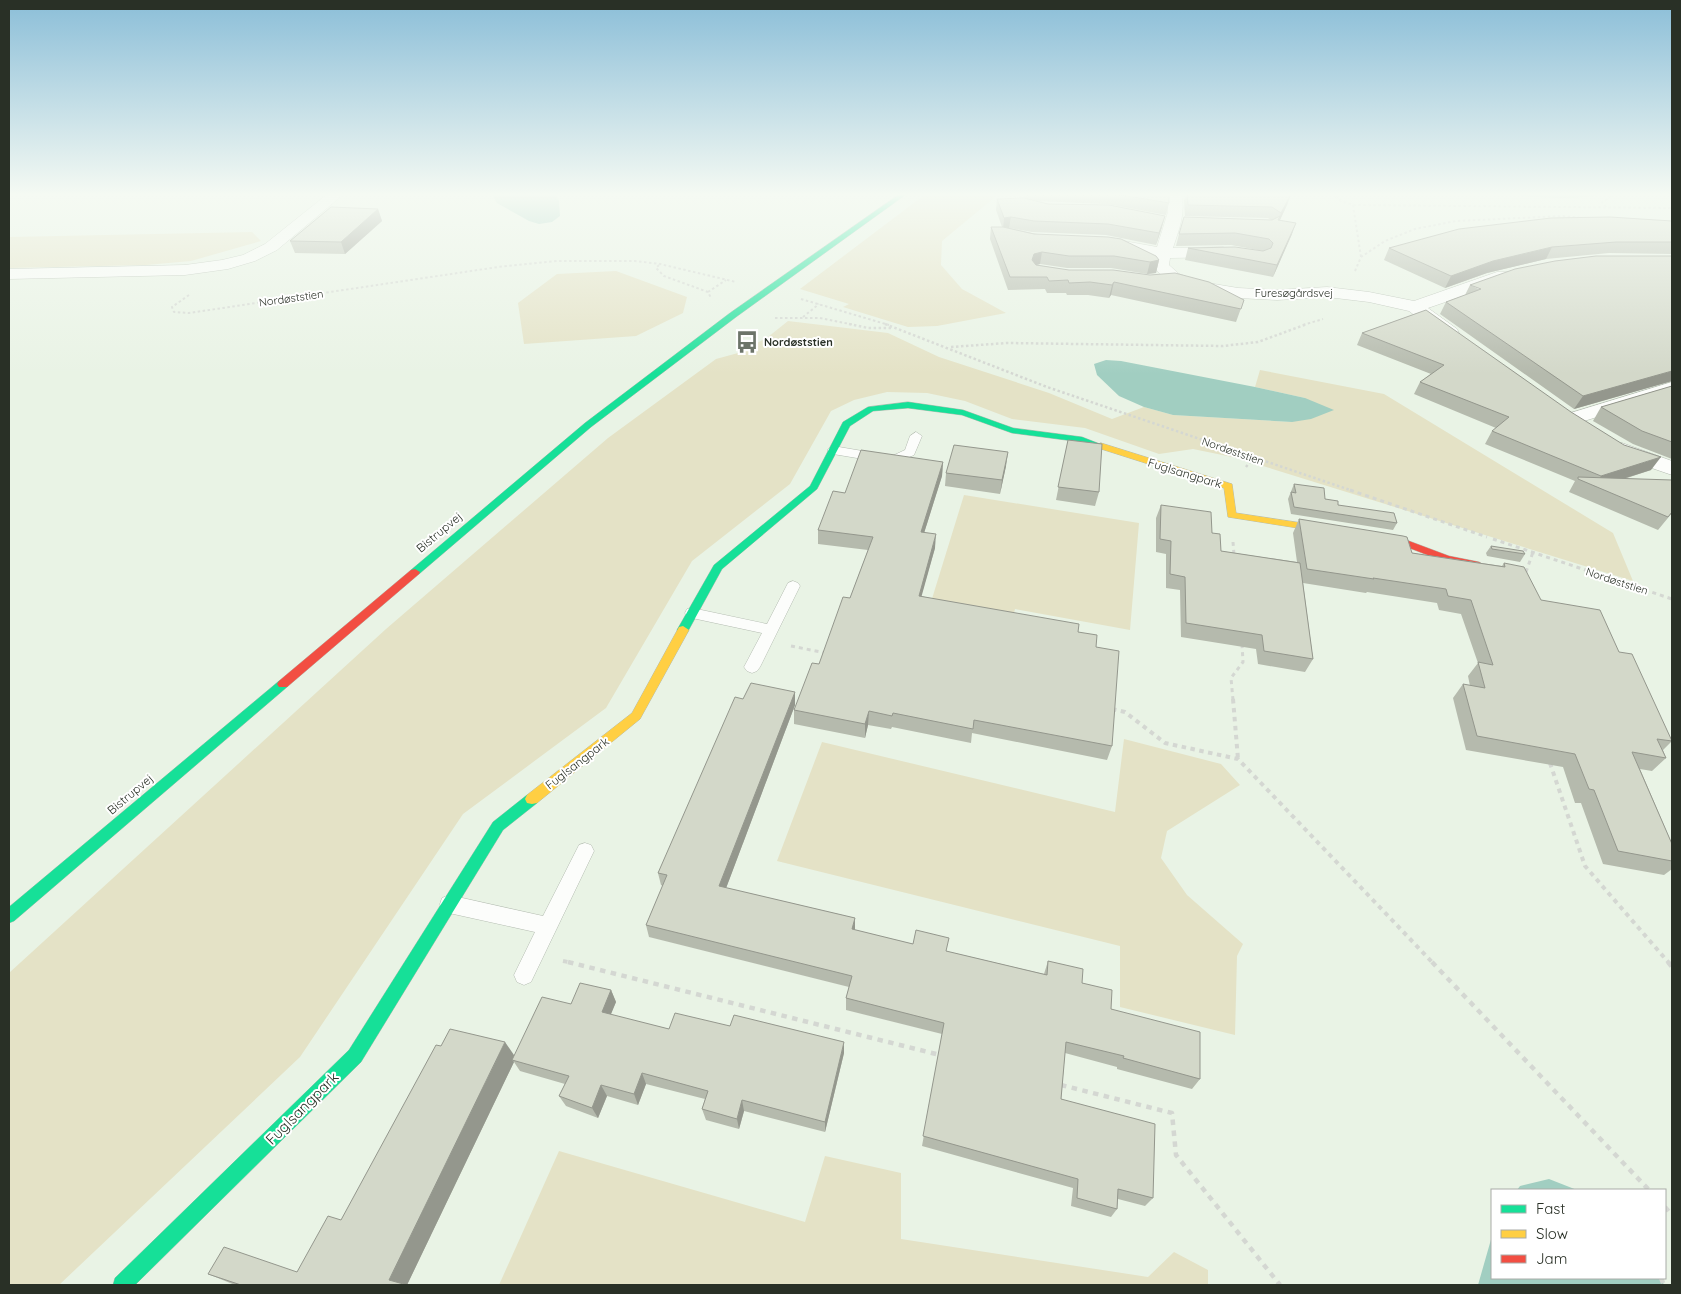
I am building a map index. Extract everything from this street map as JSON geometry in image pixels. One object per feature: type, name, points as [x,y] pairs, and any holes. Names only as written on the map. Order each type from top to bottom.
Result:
[{"type":"street","points":[[9,274],[185,270],[222,265],[250,258],[258,253]]},
{"type":"street","name":"Bistrupvej","points":[[9,916],[588,425],[733,315],[820,253]]},
{"type":"street","name":"Furesøgårdsvej","points":[[1162,253],[1161,266],[1164,279],[1238,293],[1277,295],[1326,292],[1368,297],[1415,307],[1462,341]]},
{"type":"street","points":[[1415,307],[1503,276],[1520,272]]},
{"type":"street","points":[[1672,388],[1563,414],[1624,451],[1672,468]]},
{"type":"street","name":"Fuglsangpark","points":[[122,1285],[354,1056],[498,826],[636,716],[718,568],[814,486],[846,424],[871,409],[908,405],[963,413],[1012,430],[1082,440],[1228,486],[1231,515]]},
{"type":"street","points":[[1231,515],[1401,541],[1447,559],[1526,572]]},
{"type":"lane","points":[[833,450],[892,460],[910,452],[916,436]]},
{"type":"lane","points":[[752,667],[793,586]]},
{"type":"lane","points":[[692,613],[768,636]]},
{"type":"lane","points":[[524,975],[585,851]]},
{"type":"lane","points":[[449,904],[548,926]]},
{"type":"path","points":[[948,347],[1007,343],[1223,346],[1258,342],[1347,311],[1368,297],[1348,286],[1361,257],[1361,253]]},
{"type":"path","points":[[1361,257],[1366,253]]},
{"type":"path","name":"Nordøststien","points":[[222,265],[220,273],[209,284],[179,302],[172,308],[174,312],[189,313],[498,267],[557,261],[635,261],[660,264],[741,283]]},
{"type":"path","points":[[660,264],[656,268],[664,276],[708,292],[712,297],[709,303]]},
{"type":"path","points":[[708,292],[726,280]]},
{"type":"path","name":"Nordøststien","points":[[796,298],[896,327],[1047,387],[1672,599]]},
{"type":"path","points":[[803,317],[820,304]]},
{"type":"path","points":[[775,318],[820,318],[868,328],[896,327]]},
{"type":"path","points":[[1231,515],[1235,564]]},
{"type":"path","points":[[1526,572],[1532,552]]},
{"type":"path","points":[[768,636],[833,655]]},
{"type":"path","points":[[1238,759],[1231,678],[1243,662],[1242,642]]},
{"type":"path","points":[[1106,708],[1125,712],[1165,743],[1238,759],[1648,1189]]},
{"type":"path","points":[[1548,758],[1585,866],[1672,967]]},
{"type":"path","points":[[535,953],[950,1057]]},
{"type":"path","points":[[1056,1084],[1172,1113],[1176,1155],[1280,1285]]},
{"type":"shaded area","points":[[9,253],[218,253],[191,261],[146,265],[9,268]]},
{"type":"shaded area","points":[[847,253],[941,253],[941,265],[962,289],[1006,313],[937,326],[908,327],[843,307],[849,304],[800,289]]},
{"type":"shaded area","points":[[616,271],[687,297],[683,313],[636,336],[524,344],[518,303],[557,274]]},
{"type":"shaded area","points":[[788,321],[888,333],[939,357],[1049,393],[1112,419],[1144,407],[1173,415],[1292,422],[1305,398],[1255,387],[1260,370],[1384,394],[1613,533],[1633,581],[1237,458],[1193,449],[1159,454],[1085,428],[1012,419],[965,401],[927,393],[887,392],[854,400],[831,411],[790,484],[692,561],[606,708],[463,814],[300,1057],[59,1285],[9,1285],[9,973],[386,629],[608,438],[716,359],[738,353],[768,337]]},
{"type":"shaded area","points":[[964,495],[1139,523],[1130,630],[1015,609],[1013,617],[931,602]]},
{"type":"shaded area","points":[[1124,739],[1221,764],[1240,785],[1167,831],[1161,858],[1187,895],[1243,944],[1237,956],[1235,1035],[1120,1007],[1120,946],[777,861],[822,742],[1115,812]]},
{"type":"shaded area","points":[[559,1151],[805,1222],[825,1156],[901,1173],[901,1239],[1148,1277],[1174,1252],[1208,1270],[1208,1285],[499,1285]]},
{"type":"water","points":[[1106,360],[1121,361],[1255,387],[1305,398],[1334,410],[1311,419],[1292,422],[1173,415],[1144,407],[1119,396],[1097,375],[1094,364]]},
{"type":"water","points":[[1549,1179],[1574,1189],[1518,1189],[1520,1186]]},
{"type":"water","points":[[1491,1240],[1491,1279],[1661,1279],[1664,1285],[1478,1285]]},
{"type":"building","points":[[1001,253],[1036,253],[1034,254],[1032,260],[1036,265],[1069,270],[1113,270],[1150,275],[1175,273],[1209,282],[1244,300],[1241,309],[1114,282],[1112,285],[1090,282],[1069,283],[1068,280],[1049,281],[1047,277],[1010,277]]},
{"type":"building","points":[[1051,253],[1151,253],[1159,260],[1150,262],[1114,256],[1069,256]]},
{"type":"building","points":[[1216,253],[1282,253],[1277,265]]},
{"type":"building","points":[[1401,253],[1525,253],[1493,261],[1451,276]]},
{"type":"building","points":[[1596,256],[1672,256],[1672,371],[1583,396],[1446,302],[1481,289],[1470,285],[1515,269],[1555,261]]},
{"type":"building","points":[[1426,310],[1571,412],[1624,445],[1661,457],[1601,476],[1492,431],[1509,417],[1420,382],[1444,365],[1362,333]]},
{"type":"building","points":[[1672,386],[1672,442],[1642,431],[1601,407]]},
{"type":"building","points":[[1068,440],[1102,444],[1099,492],[1058,487]]},
{"type":"building","points":[[954,445],[1008,452],[1002,480],[946,473]]},
{"type":"building","points":[[861,450],[943,462],[921,532],[936,534],[919,596],[1079,624],[1078,632],[1097,635],[1096,647],[1119,651],[1112,746],[974,720],[973,729],[893,713],[892,716],[869,711],[865,724],[794,710],[812,663],[819,664],[843,597],[850,598],[873,537],[818,530],[833,491],[845,493]]},
{"type":"building","points":[[1578,477],[1672,480],[1672,512],[1668,517],[1578,479]]},
{"type":"building","points":[[1294,484],[1324,488],[1325,499],[1338,501],[1338,505],[1394,513],[1397,523],[1294,507],[1291,492],[1296,493]]},
{"type":"building","points":[[1161,505],[1211,512],[1212,533],[1220,534],[1221,551],[1300,563],[1313,659],[1264,651],[1262,635],[1186,623],[1185,577],[1170,574],[1171,541],[1160,539]]},
{"type":"building","points":[[1299,519],[1407,537],[1412,553],[1505,567],[1504,563],[1524,567],[1541,600],[1600,610],[1619,652],[1632,654],[1672,741],[1657,739],[1666,758],[1632,752],[1672,844],[1672,861],[1618,851],[1594,790],[1589,789],[1575,754],[1477,736],[1463,684],[1485,688],[1478,662],[1493,665],[1471,600],[1448,596],[1446,589],[1307,569]]},
{"type":"building","points":[[1491,546],[1523,551],[1525,554],[1492,549]]},
{"type":"building","points":[[751,683],[795,692],[719,886],[855,918],[852,929],[913,944],[916,930],[949,938],[946,951],[1047,975],[1048,961],[1083,969],[1082,983],[1112,990],[1111,1009],[1200,1032],[1200,1079],[1123,1058],[1124,1056],[1066,1042],[1061,1099],[1155,1124],[1153,1198],[1118,1189],[1117,1209],[1077,1198],[1078,1179],[923,1136],[944,1023],[846,998],[852,976],[646,925],[667,875],[658,873],[735,697],[743,699]]},
{"type":"building","points":[[580,983],[611,990],[602,1012],[669,1029],[675,1013],[730,1026],[734,1015],[844,1042],[825,1122],[742,1100],[737,1119],[702,1109],[708,1091],[642,1073],[634,1094],[601,1085],[592,1108],[559,1096],[569,1076],[512,1060],[542,997],[571,1004]]},
{"type":"building","points":[[450,1029],[505,1042],[389,1280],[407,1285],[241,1285],[208,1274],[224,1247],[297,1272],[328,1216],[341,1220],[436,1045],[441,1046]]},
{"type":"traffic: fast","points":[[415,572],[588,425],[733,315],[820,253]]},
{"type":"traffic: fast","points":[[683,630],[718,567],[814,487],[846,424],[871,409],[908,405],[963,413],[1012,430],[1082,440],[1101,446]]},
{"type":"traffic: fast","points":[[9,916],[283,684]]},
{"type":"traffic: fast","points":[[122,1285],[355,1056],[498,826],[532,799]]},
{"type":"traffic: slow","points":[[1101,446],[1229,486],[1231,515],[1342,532]]},
{"type":"traffic: slow","points":[[532,799],[636,716],[683,630]]},
{"type":"traffic: jam","points":[[1342,532],[1401,541],[1447,559],[1479,565]]},
{"type":"traffic: jam","points":[[283,684],[415,572]]},
{"type":"place","name":"Nordøststien","points":[[747,342]]}]
